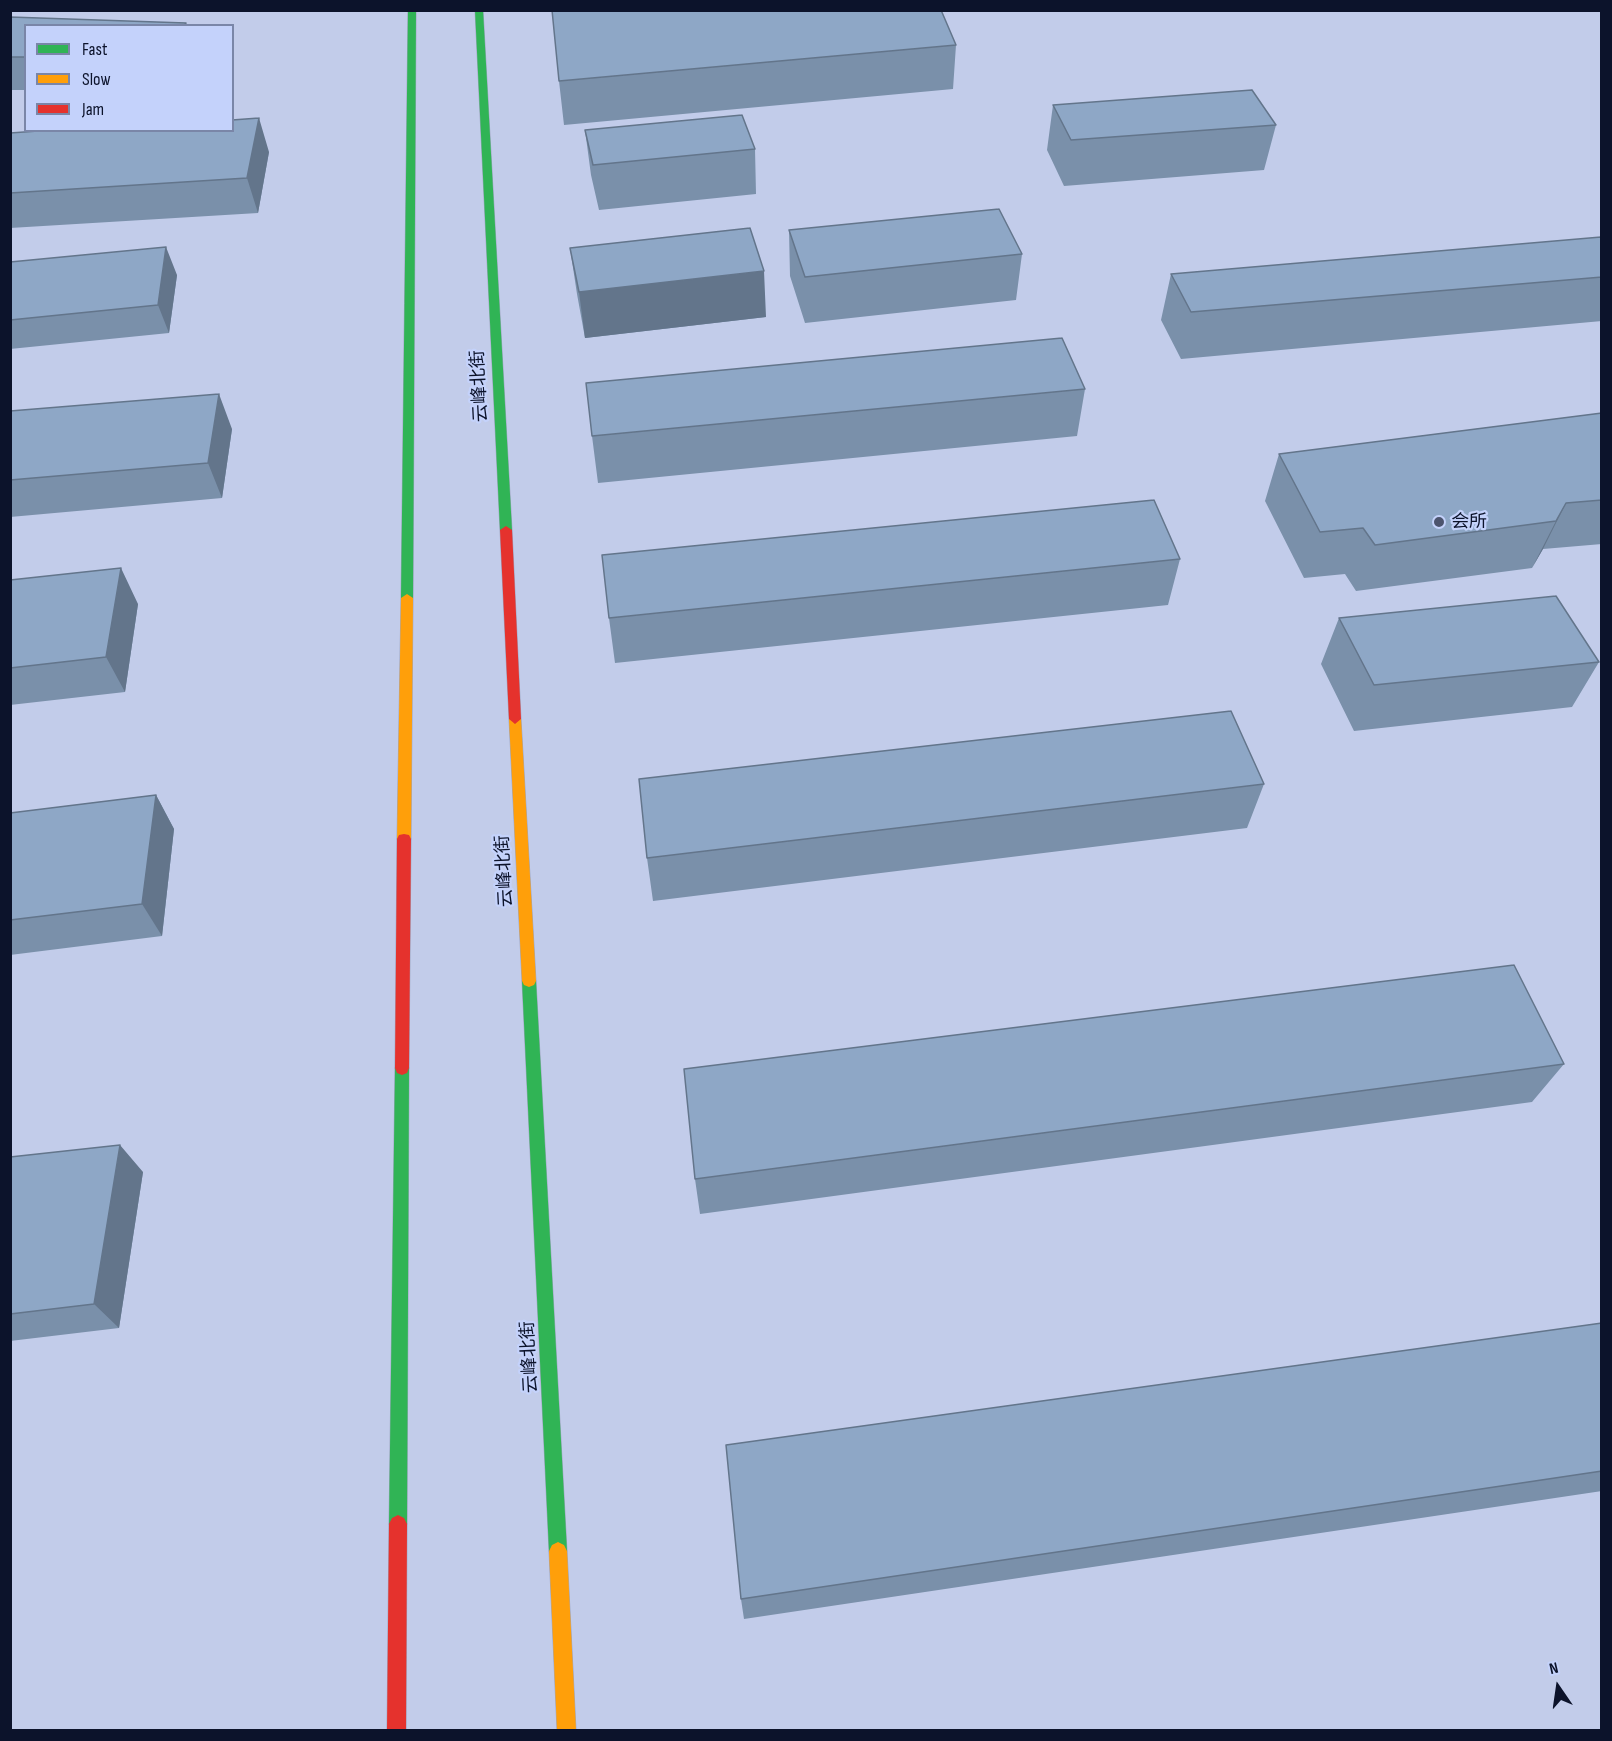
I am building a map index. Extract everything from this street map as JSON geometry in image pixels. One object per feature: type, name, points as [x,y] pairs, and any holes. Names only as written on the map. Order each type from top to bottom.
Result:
[{"type":"main road","points":[[396,1731],[412,10]]},
{"type":"main road","name":"云峰北街","points":[[479,10],[567,1731]]},
{"type":"building","points":[[552,10],[941,10],[956,45],[559,81]]},
{"type":"building","points":[[10,17],[186,23],[24,24],[24,57],[10,57]]},
{"type":"building","points":[[1252,90],[1276,125],[1071,140],[1053,105]]},
{"type":"building","points":[[742,115],[755,149],[593,165],[585,130]]},
{"type":"building","points":[[259,118],[247,178],[10,193],[10,133],[234,132],[234,120]]},
{"type":"building","points":[[999,209],[1022,254],[805,277],[789,230]]},
{"type":"building","points":[[750,228],[764,271],[579,292],[570,248]]},
{"type":"building","points":[[1601,237],[1602,277],[1191,312],[1171,274]]},
{"type":"building","points":[[166,247],[158,305],[10,320],[10,262]]},
{"type":"building","points":[[1062,338],[1085,389],[592,436],[586,383]]},
{"type":"building","points":[[219,394],[208,463],[10,480],[10,411]]},
{"type":"building","points":[[1602,413],[1602,500],[1566,503],[1556,521],[1375,545],[1363,528],[1320,532],[1279,454]]},
{"type":"building","points":[[1154,500],[1180,559],[609,618],[602,555]]},
{"type":"building","points":[[121,568],[106,657],[10,668],[10,580]]},
{"type":"building","points":[[1556,596],[1599,662],[1374,685],[1339,618]]},
{"type":"building","points":[[1231,711],[1264,784],[647,858],[639,779]]},
{"type":"building","points":[[156,795],[142,904],[10,920],[10,813]]},
{"type":"building","points":[[1514,965],[1564,1064],[695,1179],[684,1069]]},
{"type":"building","points":[[120,1145],[94,1304],[10,1314],[10,1157]]},
{"type":"building","points":[[1602,1323],[1602,1471],[741,1599],[726,1445]]},
{"type":"traffic: fast","points":[[407,598],[412,10]]},
{"type":"traffic: fast","points":[[479,10],[506,530]]},
{"type":"traffic: fast","points":[[529,981],[558,1551]]},
{"type":"traffic: fast","points":[[398,1524],[402,1068]]},
{"type":"traffic: slow","points":[[404,839],[407,598]]},
{"type":"traffic: slow","points":[[515,719],[529,981]]},
{"type":"traffic: slow","points":[[558,1551],[567,1730]]},
{"type":"traffic: jam","points":[[506,530],[515,719]]},
{"type":"traffic: jam","points":[[402,1068],[404,839]]},
{"type":"traffic: jam","points":[[396,1730],[398,1524]]},
{"type":"place","name":"会所","points":[[1439,522]]}]
